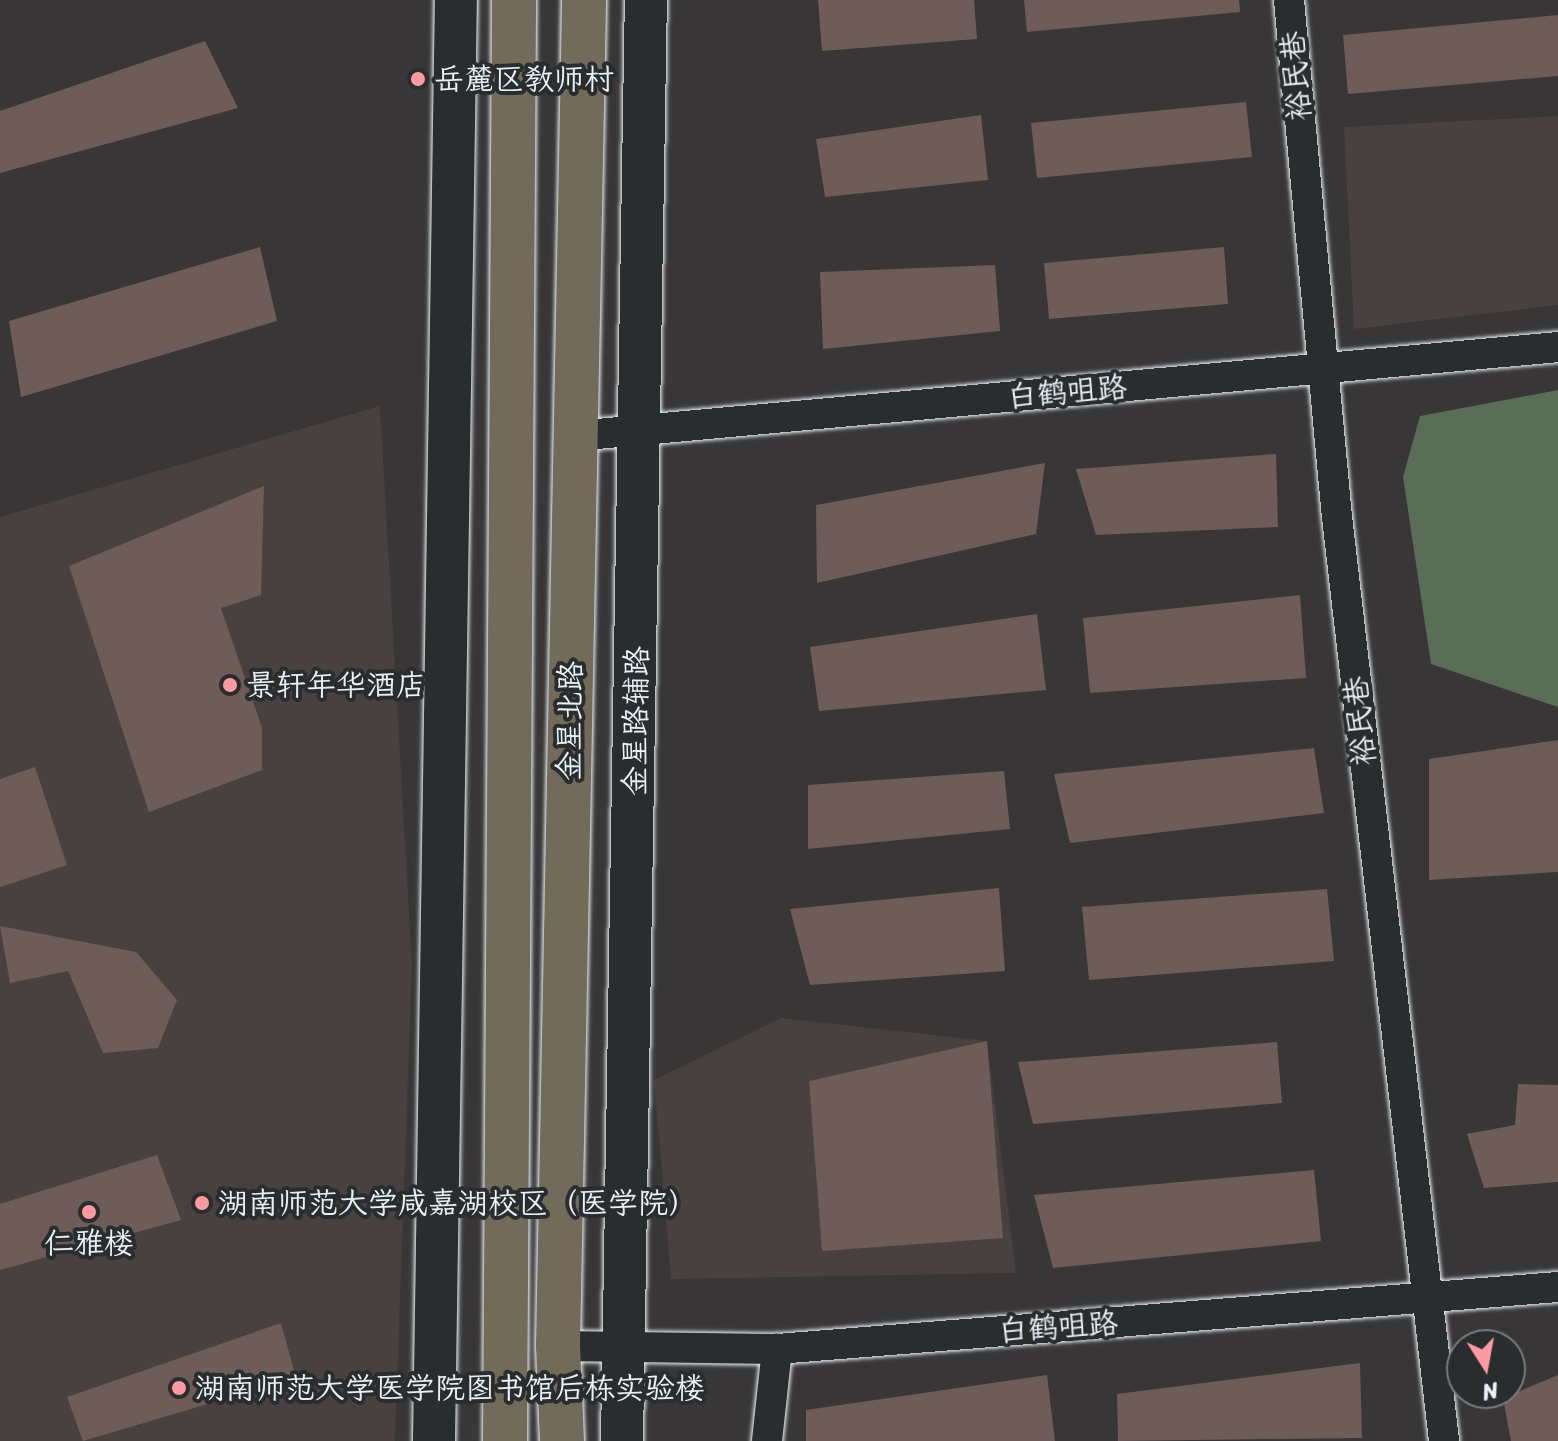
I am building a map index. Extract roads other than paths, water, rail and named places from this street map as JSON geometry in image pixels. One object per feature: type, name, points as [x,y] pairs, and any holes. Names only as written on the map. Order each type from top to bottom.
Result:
[{"type":"main road","name":"金星北路","points":[[505,1441],[514,0]]},
{"type":"main road","name":"金星北路","points":[[562,1441],[558,1346],[584,0]]},
{"type":"street","points":[[434,1441],[456,0]]},
{"type":"street","name":"金星路辅路","points":[[622,1441],[642,430],[646,0]]},
{"type":"street","name":"裕民巷","points":[[1289,0],[1323,368],[1424,1299],[1444,1441]]},
{"type":"street","name":"白鹤咀路","points":[[575,436],[1558,347]]},
{"type":"street","name":"白鹤咀路","points":[[558,1346],[777,1349],[1558,1287]]},
{"type":"street","points":[[767,1441],[777,1349]]},
{"type":"place","name":"岳麓区教师村","points":[[418,79]]},
{"type":"place","name":"景轩年华酒店","points":[[230,685]]},
{"type":"place","name":"湖南师范大学咸嘉湖校区（医学院）","points":[[202,1203]]},
{"type":"place","name":"仁雅楼","points":[[89,1212]]},
{"type":"place","name":"湖南师范大学医学院图书馆后栋实验楼","points":[[179,1388]]}]
